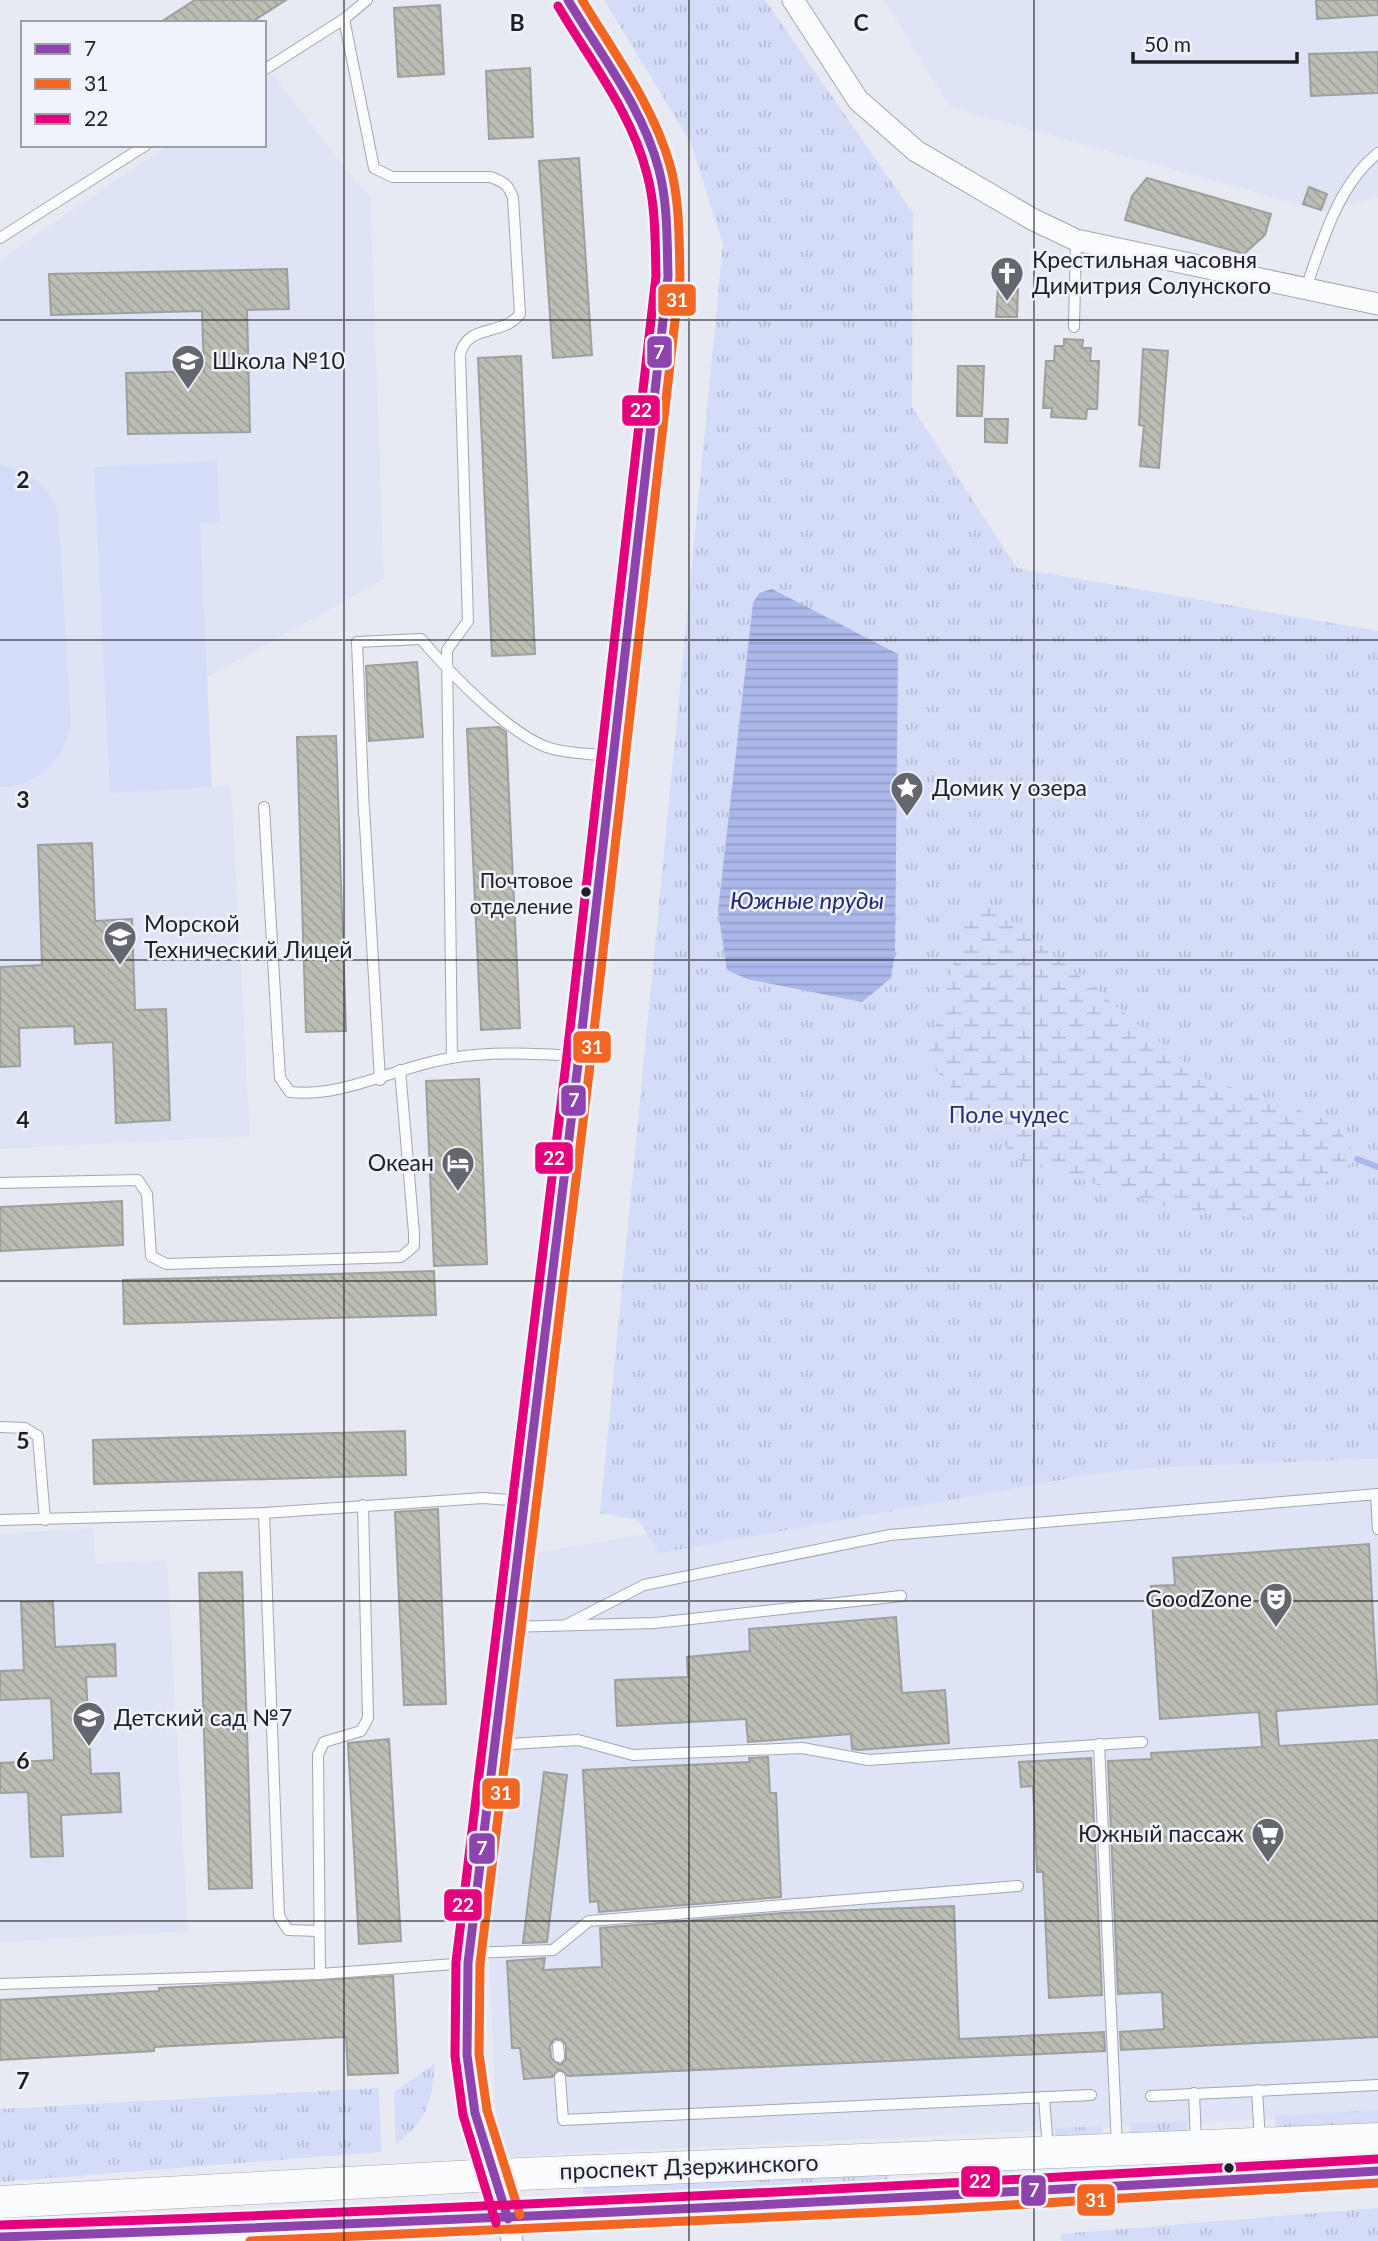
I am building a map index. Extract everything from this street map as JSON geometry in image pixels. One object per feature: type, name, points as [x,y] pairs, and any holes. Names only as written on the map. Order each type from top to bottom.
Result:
[{"type":"street","points":[[510,2230],[475,2113],[467,2055],[468,1958],[579,1056],[668,277],[666,210],[659,168],[643,128],[568,0]]},
{"type":"street","points":[[793,0],[858,100],[916,151],[1032,219],[1076,240],[1305,291],[1378,304]]},
{"type":"street","name":"проспект Дзержинского","points":[[0,2202],[494,2175],[1378,2139]]},
{"type":"street","name":"проспект Дзержинского","points":[[0,2237],[510,2230],[926,2198],[1378,2171]]},
{"type":"lane","points":[[266,69],[344,19],[367,0]]},
{"type":"lane","points":[[344,19],[374,168],[392,177],[490,177],[501,180],[509,188],[513,198],[520,314],[503,328],[469,336],[462,345],[460,355],[468,621],[447,650],[452,1058]]},
{"type":"lane","points":[[0,238],[143,147]]},
{"type":"lane","points":[[1305,291],[1327,230],[1347,189],[1364,164],[1378,153]]},
{"type":"lane","points":[[1074,327],[1076,240]]},
{"type":"lane","points":[[380,1080],[357,642],[421,639],[447,670],[526,737],[551,749],[612,756]]},
{"type":"lane","points":[[364,790],[364,814]]},
{"type":"lane","points":[[264,807],[280,1078],[283,1086],[290,1092],[299,1093],[380,1080],[400,1070],[452,1058],[535,1054],[579,1056]]},
{"type":"lane","points":[[0,1184],[138,1181],[147,1194],[151,1256],[166,1264],[401,1257],[414,1246],[414,1233],[400,1070]]},
{"type":"lane","points":[[0,1427],[25,1428],[38,1436],[45,1520]]},
{"type":"lane","points":[[566,1625],[644,1586],[890,1535],[1377,1494],[1378,1529]]},
{"type":"lane","points":[[0,1520],[264,1513],[483,1498],[523,1501]]},
{"type":"lane","points":[[320,1974],[318,1755],[324,1742],[362,1731],[368,1718],[363,1505]]},
{"type":"lane","points":[[264,1513],[279,1916],[288,1930],[319,1931]]},
{"type":"lane","points":[[508,1627],[655,1623],[901,1596]]},
{"type":"lane","points":[[494,1745],[578,1740],[633,1755],[802,1748],[868,1760],[1142,1742]]},
{"type":"lane","points":[[1099,1744],[1117,2150]]},
{"type":"lane","points":[[0,1984],[320,1974],[553,1950],[589,1922],[1018,1886]]},
{"type":"lane","points":[[560,2077],[563,2120],[1091,2095]]},
{"type":"lane","points":[[1151,2096],[1378,2085]]},
{"type":"lane","points":[[1257,2090],[1260,2144]]},
{"type":"lane","points":[[1194,2093],[1196,2146]]},
{"type":"lane","points":[[1044,2097],[1048,2152]]},
{"type":"shaded area","points":[[884,0],[1316,0],[1317,19],[1378,15],[1378,52],[1309,55],[1311,96],[1378,93],[1378,197],[1323,211],[950,107]]},
{"type":"shaded area","name":"Школа №10","points":[[273,74],[355,182],[370,195],[384,579],[207,677],[199,524],[110,792],[231,786],[250,1136],[0,1149],[0,260],[165,147],[266,147],[266,78]]},
{"type":"shaded area","points":[[1378,1436],[1378,2114],[498,2157],[487,1916],[537,1553],[1137,1448]]},
{"type":"shaded area","name":"Детский сад №7","points":[[93,1528],[96,1564],[167,1560],[188,1931],[0,1942],[0,1534]]},
{"type":"green space","name":"Поле чудес","points":[[604,0],[765,0],[913,213],[912,407],[1017,568],[1378,631],[1378,1458],[1147,1468],[1088,1475],[660,1553],[638,1520],[600,1513],[723,244],[691,143]]},
{"type":"green space","points":[[217,461],[220,522],[200,524],[212,787],[110,793],[94,467]]},
{"type":"green space","points":[[0,465],[19,470],[36,480],[49,494],[58,511],[71,723],[63,748],[49,767],[29,781],[4,787],[0,786]]},
{"type":"green space","points":[[970,907],[995,907],[1204,1078],[1336,1123],[1357,1159],[1276,1220],[1178,1210],[1018,1160],[926,1060]]},
{"type":"green space","points":[[434,2064],[432,2089],[426,2110],[414,2128],[396,2144],[394,2092]]},
{"type":"green space","points":[[379,2088],[381,2152],[0,2182],[0,2109]]},
{"type":"green space","points":[[1378,2110],[1378,2125],[1276,2131],[1275,2116]]},
{"type":"green space","points":[[1187,2121],[1188,2134],[1131,2137],[1130,2124]]},
{"type":"green space","points":[[1103,2126],[1103,2138],[1056,2140],[1055,2128]]},
{"type":"green space","points":[[888,2171],[889,2187],[583,2201],[583,2186]]},
{"type":"green space","points":[[1378,2208],[1378,2241],[1062,2241],[1061,2234]]},
{"type":"water","name":"Южные пруды","points":[[772,589],[898,654],[895,952],[891,978],[862,1002],[747,979],[727,970],[718,911],[753,603],[759,593]]},
{"type":"building","points":[[195,0],[286,0],[253,21],[162,21]]},
{"type":"building","points":[[1316,0],[1378,0],[1378,15],[1317,19]]},
{"type":"building","points":[[440,5],[444,74],[398,77],[394,8]]},
{"type":"building","points":[[1378,52],[1378,93],[1311,96],[1309,54]]},
{"type":"building","points":[[530,68],[533,137],[489,139],[486,71]]},
{"type":"building","points":[[579,158],[592,355],[553,358],[539,161]]},
{"type":"building","points":[[1147,178],[1271,214],[1265,235],[1244,254],[1125,220],[1132,196]]},
{"type":"building","points":[[1309,187],[1327,194],[1321,210],[1303,204]]},
{"type":"building","points":[[287,269],[289,309],[247,310],[250,432],[128,434],[126,373],[204,371],[202,311],[51,315],[49,274]]},
{"type":"building","name":"Крестильная часовня Димитрия Солунского","points":[[998,287],[1018,289],[1017,317],[996,317]]},
{"type":"building","points":[[1064,339],[1083,340],[1082,348],[1091,348],[1090,361],[1099,361],[1097,409],[1087,409],[1086,419],[1051,417],[1052,408],[1043,408],[1046,361],[1054,361],[1055,346],[1064,346]]},
{"type":"building","points":[[1143,349],[1168,351],[1159,468],[1140,466],[1144,426],[1139,425]]},
{"type":"building","points":[[521,356],[535,654],[492,656],[478,358]]},
{"type":"building","points":[[958,366],[984,366],[982,416],[957,416]]},
{"type":"building","points":[[985,419],[1008,419],[1007,443],[985,442]]},
{"type":"building","points":[[417,662],[423,737],[369,741],[366,666]]},
{"type":"building","points":[[499,727],[506,732],[520,1028],[481,1030],[467,729]]},
{"type":"building","points":[[336,736],[346,1031],[306,1032],[297,737]]},
{"type":"building","points":[[92,843],[95,921],[132,919],[135,1010],[166,1009],[170,1120],[116,1123],[113,1042],[75,1044],[74,1026],[19,1028],[20,1066],[0,1067],[0,967],[42,965],[38,845]]},
{"type":"building","name":"Океан","points":[[479,1079],[487,1264],[434,1266],[426,1081]]},
{"type":"building","points":[[122,1201],[123,1245],[0,1251],[0,1207]]},
{"type":"building","points":[[434,1271],[436,1315],[124,1324],[123,1280]]},
{"type":"building","points":[[405,1431],[406,1475],[94,1484],[93,1440]]},
{"type":"building","points":[[438,1509],[446,1704],[404,1705],[395,1512]]},
{"type":"building","points":[[1369,1544],[1378,1704],[1276,1711],[1279,1746],[1378,1740],[1378,2037],[1121,2050],[1120,2032],[1164,2029],[1162,1992],[1118,1994],[1108,1761],[1152,1759],[1151,1753],[1262,1747],[1259,1712],[1160,1719],[1151,1586],[1175,1585],[1173,1558]]},
{"type":"building","points":[[242,1572],[252,1888],[209,1889],[199,1573]]},
{"type":"building","points":[[53,1601],[55,1647],[115,1644],[116,1676],[86,1677],[91,1774],[119,1773],[121,1812],[61,1815],[63,1856],[31,1857],[28,1792],[0,1793],[0,1763],[54,1760],[51,1698],[0,1700],[0,1671],[24,1670],[21,1602]]},
{"type":"building","points":[[896,1617],[902,1693],[945,1690],[949,1743],[858,1750],[852,1749],[851,1734],[748,1742],[746,1719],[617,1726],[615,1680],[688,1677],[687,1657],[750,1651],[749,1629]]},
{"type":"building","points":[[389,1739],[401,1941],[359,1944],[348,1743]]},
{"type":"building","points":[[768,1757],[770,1793],[776,1793],[781,1897],[599,1912],[598,1901],[590,1902],[583,1770],[750,1762],[749,1758]]},
{"type":"building","points":[[1091,1758],[1102,1995],[1049,1998],[1043,1872],[1037,1872],[1033,1786],[1021,1787],[1019,1762]]},
{"type":"building","points":[[544,1772],[567,1775],[547,1942],[523,1943]]},
{"type":"building","points":[[954,1906],[959,2039],[1104,2032],[1105,2051],[568,2076],[560,2069],[552,2077],[524,2079],[520,2048],[512,2048],[507,1961],[545,1958],[543,1970],[602,1967],[600,1928],[782,1913]],"holes":[[[554,2039],[561,2039],[566,2045],[566,2060],[560,2065],[551,2058],[550,2046]]]},
{"type":"building","points":[[393,1976],[398,2073],[348,2075],[346,2037],[154,2047],[154,2051],[0,2060],[0,2000],[159,1991],[159,1988]]},
{"type":"waterway","points":[[1357,1159],[1378,1167]]},
{"type":"transit line","name":"7","points":[[508,2219],[475,2113],[467,2055],[468,1963],[579,1056],[668,277],[664,197],[652,147],[632,103],[568,0]]},
{"type":"transit line","name":"31","points":[[520,2215],[487,2110],[479,2054],[480,1964],[591,1057],[680,277],[676,192],[663,143],[632,80],[582,0]]},
{"type":"transit line","name":"22","points":[[496,2223],[463,2115],[455,2056],[456,1962],[567,1055],[656,276],[652,199],[640,151],[620,108],[558,6]]},
{"type":"transit line","name":"22","points":[[0,2225],[689,2197],[1377,2159]]},
{"type":"transit line","name":"7","points":[[0,2237],[689,2209],[1378,2171]]},
{"type":"transit line","name":"31","points":[[250,2241],[926,2210],[1378,2183]]},
{"type":"place","name":"Крестильная часовня Димитрия Солунского","points":[[1007,303]]},
{"type":"place","name":"Школа №10","points":[[188,391]]},
{"type":"place","name":"Домик у озера","points":[[907,818]]},
{"type":"place","name":"Почтовое отделение","points":[[586,892]]},
{"type":"place","name":"Морской Технический Лицей","points":[[120,967]]},
{"type":"place","name":"Океан","points":[[458,1193]]},
{"type":"place","name":"GoodZone","points":[[1276,1629]]},
{"type":"place","name":"Детский сад №7","points":[[89,1748]]},
{"type":"place","name":"Южный пассаж","points":[[1268,1864]]}]
